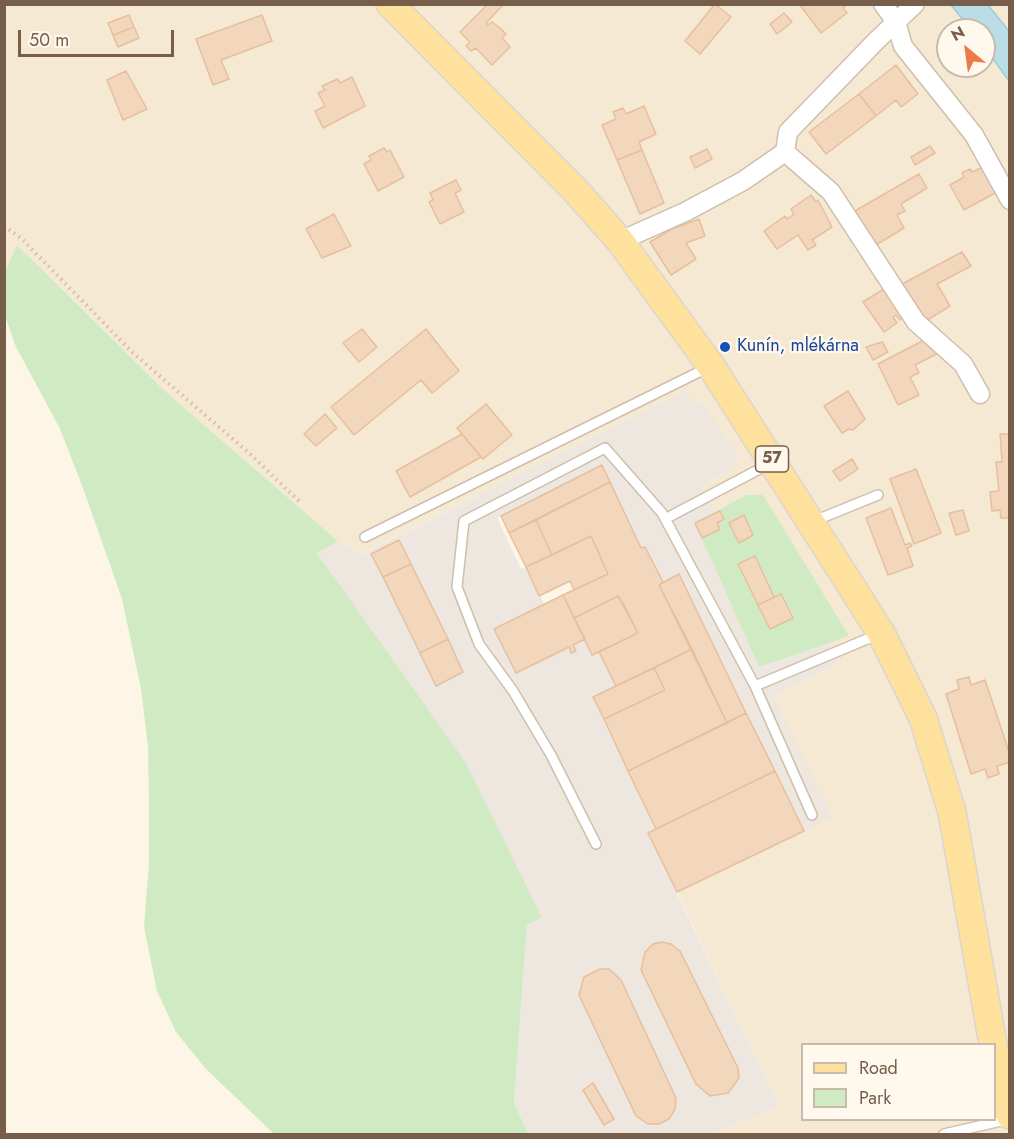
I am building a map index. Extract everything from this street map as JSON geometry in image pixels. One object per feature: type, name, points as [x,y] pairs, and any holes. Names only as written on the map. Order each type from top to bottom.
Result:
[{"type":"main road","name":"57","points":[[390,4],[576,191],[620,241],[711,366],[881,633],[923,718],[939,764],[952,812],[993,1043]]},
{"type":"main road","points":[[996,1059],[1010,1114]]},
{"type":"street","points":[[883,4],[896,22],[903,46],[974,135],[1010,200]]},
{"type":"street","points":[[620,241],[685,212],[743,181],[785,152],[788,132],[913,7]]},
{"type":"street","points":[[785,152],[831,192],[916,322],[963,364],[980,394]]},
{"type":"lane","points":[[365,537],[711,366]]},
{"type":"lane","points":[[596,844],[545,746],[513,691],[479,644],[457,587],[464,521],[605,448],[665,519],[755,686],[812,815]]},
{"type":"lane","points":[[665,519],[774,462]]},
{"type":"lane","points":[[812,523],[878,495]]},
{"type":"lane","points":[[755,686],[881,633]]},
{"type":"lane","points":[[944,1134],[1010,1119]]},
{"type":"path","points":[[4,226],[21,238],[132,352],[249,453],[302,503]]},
{"type":"shaded area","points":[[5,5],[1009,5],[1009,1134],[712,1134],[779,1106],[677,892],[804,831],[773,696],[838,664],[830,643],[849,635],[720,511],[715,513],[702,486],[729,470],[686,390],[361,554],[338,541],[166,392],[17,245],[5,271]]},
{"type":"shaded area","points":[[686,390],[698,405],[703,403],[738,456],[729,470],[702,486],[715,513],[746,495],[763,495],[849,636],[830,643],[838,664],[773,696],[832,817],[804,831],[679,575],[663,582],[645,547],[641,548],[602,465],[497,518],[521,569],[526,567],[544,604],[494,629],[516,673],[569,647],[571,652],[573,645],[585,639],[592,655],[599,652],[616,686],[593,698],[656,829],[648,833],[779,1106],[712,1134],[528,1134],[514,1102],[527,925],[542,918],[317,552],[338,541],[362,554]]},
{"type":"green space","points":[[17,245],[166,392],[338,541],[317,553],[466,763],[542,918],[527,925],[514,1102],[528,1134],[274,1134],[205,1068],[176,1032],[157,991],[144,927],[149,862],[149,814],[148,747],[141,689],[122,599],[83,488],[60,429],[16,347],[5,316],[5,271]]},
{"type":"green space","points":[[746,495],[763,495],[849,636],[759,667],[695,523]]},
{"type":"water","points":[[951,5],[988,5],[1009,31],[1009,81],[996,63],[996,18],[961,18]]},
{"type":"building","points":[[488,4],[504,4],[486,23],[488,25],[492,22],[506,34],[502,38],[510,47],[492,65],[476,48],[471,51],[466,46],[470,42],[460,32]]},
{"type":"building","points":[[715,4],[731,17],[700,54],[685,41]]},
{"type":"building","points":[[847,4],[843,8],[847,13],[821,33],[800,5]]},
{"type":"building","points":[[784,13],[792,22],[777,34],[770,24]]},
{"type":"building","points":[[129,15],[134,27],[113,35],[108,23]]},
{"type":"building","points":[[262,15],[272,41],[221,60],[229,79],[213,85],[196,39]]},
{"type":"building","points":[[134,27],[139,38],[118,47],[113,35]]},
{"type":"building","points":[[896,65],[918,94],[901,107],[896,100],[876,116],[859,94]]},
{"type":"building","points":[[126,71],[147,109],[123,120],[107,80]]},
{"type":"building","points":[[352,77],[365,106],[323,128],[315,111],[325,106],[318,93],[325,90],[322,86],[338,79],[340,83]]},
{"type":"building","points":[[859,94],[876,116],[826,154],[809,132]]},
{"type":"building","points":[[644,106],[656,134],[639,142],[642,150],[617,160],[602,125],[616,119],[613,112],[623,108],[626,114]]},
{"type":"building","points":[[930,146],[935,153],[915,165],[911,157]]},
{"type":"building","points":[[384,148],[387,152],[390,150],[404,177],[378,191],[364,164],[371,160],[369,156]]},
{"type":"building","points":[[707,149],[712,159],[695,168],[690,157]]},
{"type":"building","points":[[642,150],[664,203],[640,214],[617,160]]},
{"type":"building","points":[[983,167],[997,192],[964,210],[950,185],[964,177],[962,173]]},
{"type":"building","points":[[919,174],[927,188],[901,204],[905,211],[897,215],[904,228],[876,245],[855,211]]},
{"type":"building","points":[[456,180],[461,190],[455,193],[464,212],[440,224],[429,202],[433,200],[430,193]]},
{"type":"building","points":[[811,195],[816,202],[818,200],[832,227],[812,240],[816,245],[808,250],[798,235],[777,249],[764,231],[785,216],[787,219],[794,214],[791,209]]},
{"type":"building","points":[[334,214],[351,246],[322,258],[306,229]]},
{"type":"building","points":[[699,219],[705,236],[686,243],[696,259],[671,275],[650,242],[672,229]]},
{"type":"building","points":[[962,252],[971,266],[937,284],[950,306],[926,321],[902,284]]},
{"type":"building","points":[[887,287],[906,315],[900,320],[896,315],[893,317],[897,323],[884,332],[863,302]]},
{"type":"building","points":[[362,329],[377,347],[359,362],[343,343]]},
{"type":"building","points":[[426,329],[459,371],[432,393],[421,380],[354,435],[331,407]]},
{"type":"building","points":[[928,338],[942,351],[915,365],[919,373],[910,377],[919,395],[898,405],[878,364]]},
{"type":"building","points":[[882,342],[888,352],[873,360],[866,347]]},
{"type":"building","points":[[848,391],[865,419],[853,430],[849,429],[842,433],[824,406]]},
{"type":"building","points":[[486,404],[512,435],[483,459],[457,428]]},
{"type":"building","points":[[325,414],[337,428],[316,446],[304,434]]},
{"type":"building","points":[[462,434],[481,457],[410,497],[396,471]]},
{"type":"building","points":[[1000,434],[1010,434],[1010,518],[1001,518],[1000,510],[992,511],[990,492],[999,491],[996,462],[1002,462]]},
{"type":"building","points":[[852,459],[858,469],[840,481],[833,471]]},
{"type":"building","points":[[602,465],[610,482],[509,533],[501,516]]},
{"type":"building","points":[[916,469],[941,533],[914,544],[890,479]]},
{"type":"building","points":[[610,482],[641,548],[645,547],[663,582],[659,585],[692,649],[616,686],[599,652],[638,633],[618,596],[574,618],[563,595],[608,574],[591,536],[552,555],[536,520]]},
{"type":"building","points":[[891,508],[905,545],[910,543],[912,546],[907,548],[913,566],[888,575],[866,518]]},
{"type":"building","points":[[963,510],[969,531],[956,535],[949,513]]},
{"type":"building","points":[[720,511],[724,519],[717,523],[720,529],[702,538],[695,523]]},
{"type":"building","points":[[744,515],[753,535],[739,543],[729,523]]},
{"type":"building","points":[[536,520],[552,555],[526,567],[509,533]]},
{"type":"building","points":[[591,536],[608,574],[574,590],[570,581],[539,596],[526,567]]},
{"type":"building","points":[[399,540],[411,564],[383,577],[371,554]]},
{"type":"building","points":[[755,556],[774,597],[758,605],[738,564]]},
{"type":"building","points":[[411,564],[448,639],[420,653],[383,577]]},
{"type":"building","points":[[679,574],[746,713],[727,723],[659,585]]},
{"type":"building","points":[[781,594],[793,618],[770,629],[758,605]]},
{"type":"building","points":[[563,595],[585,639],[573,645],[576,651],[571,653],[569,647],[516,673],[494,629]]},
{"type":"building","points":[[618,596],[638,633],[592,655],[574,618]]},
{"type":"building","points":[[448,639],[463,672],[436,686],[420,653]]},
{"type":"building","points":[[692,649],[727,723],[628,771],[604,719],[665,690],[654,668]]},
{"type":"building","points":[[654,668],[665,690],[604,719],[593,697]]},
{"type":"building","points":[[969,677],[971,685],[985,680],[1010,755],[1010,762],[997,766],[999,774],[988,778],[985,769],[971,774],[946,694],[959,689],[957,680]]},
{"type":"building","points":[[746,713],[775,771],[656,829],[628,771]]},
{"type":"building","points":[[775,771],[804,831],[677,892],[648,833]]},
{"type":"building","points":[[662,942],[671,944],[680,951],[738,1068],[739,1078],[728,1093],[710,1096],[696,1084],[641,970],[645,952],[653,944]]},
{"type":"building","points":[[600,969],[609,969],[621,980],[676,1098],[675,1109],[669,1119],[659,1124],[648,1124],[636,1116],[579,995],[584,977]]},
{"type":"building","points":[[593,1083],[614,1119],[604,1125],[583,1090]]},
{"type":"place","name":"Kunín, mlékárna","points":[[725,347]]}]
